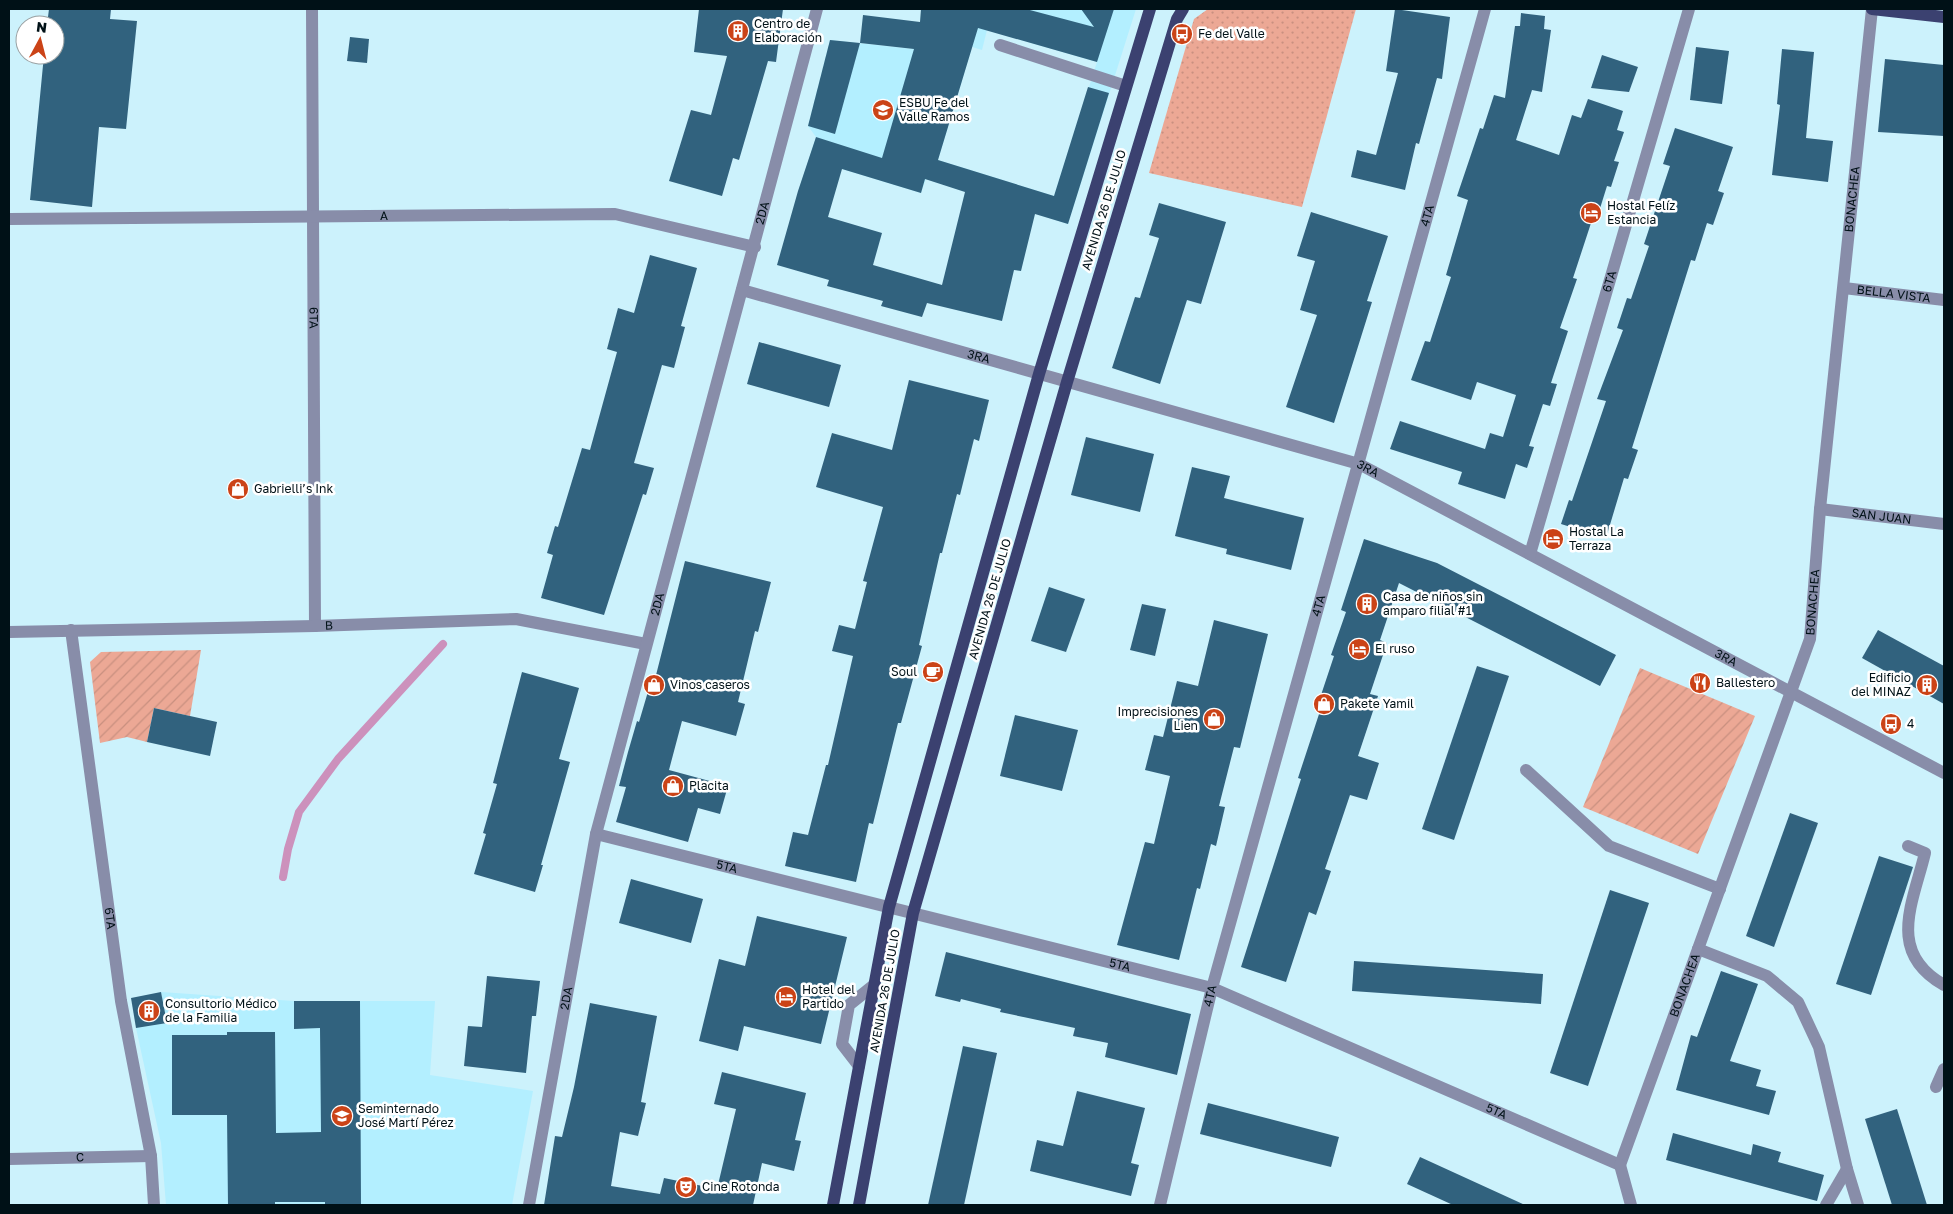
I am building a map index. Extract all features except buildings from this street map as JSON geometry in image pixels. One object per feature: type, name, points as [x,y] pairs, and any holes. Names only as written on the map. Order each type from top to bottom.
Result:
[{"type":"main road","name":"AVENIDA 26 DE JULIO","points":[[833,1205],[889,907],[1039,374],[1150,9]]},
{"type":"main road","name":"AVENIDA 26 DE JULIO","points":[[859,1205],[913,913],[1134,156],[1177,19],[1183,9]]},
{"type":"main road","points":[[1872,9],[1944,16]]},
{"type":"street","name":"6TA","points":[[312,9],[315,626]]},
{"type":"street","name":"2DA","points":[[529,1205],[596,834],[755,247],[817,9]]},
{"type":"street","name":"4TA","points":[[1160,1205],[1212,988],[1485,9]]},
{"type":"street","name":"6TA","points":[[1530,554],[1689,9]]},
{"type":"street","name":"BONACHEA","points":[[1620,1165],[1810,639],[1820,509],[1872,9]]},
{"type":"street","points":[[1000,45],[1126,86]]},
{"type":"street","name":"A","points":[[9,219],[615,214],[755,247]]},
{"type":"street","name":"BELLA VISTA","points":[[1844,288],[1944,300]]},
{"type":"street","name":"3RA","points":[[742,290],[1359,464],[1944,773]]},
{"type":"street","name":"SAN JUAN","points":[[1820,509],[1944,524]]},
{"type":"street","name":"B","points":[[9,632],[315,626],[516,619],[646,644]]},
{"type":"street","name":"6TA","points":[[71,630],[121,1001],[151,1156],[154,1205]]},
{"type":"street","points":[[1526,770],[1609,846],[1720,889]]},
{"type":"street","name":"5TA","points":[[596,834],[1212,988],[1620,1165]]},
{"type":"street","points":[[1908,846],[1925,852],[1907,926],[1910,948],[1918,962],[1933,979],[1944,985]]},
{"type":"street","points":[[1698,949],[1767,976],[1798,1002],[1819,1047],[1847,1169],[1858,1205]]},
{"type":"street","points":[[859,1066],[842,1044],[849,1006],[874,985]]},
{"type":"street","points":[[1936,1087],[1944,1069]]},
{"type":"street","name":"C","points":[[9,1159],[151,1156]]},
{"type":"street","points":[[1620,1165],[1631,1205]]},
{"type":"street","points":[[1826,1205],[1847,1169]]},
{"type":"shaded area","name":"ESBU Fe del Valle Ramos","points":[[972,9],[1136,9],[1068,224],[926,179],[921,193],[809,159],[816,137],[808,126],[830,40],[959,54]],"holes":[[[987,30],[1097,62],[1054,196],[938,160],[972,47],[982,50]]]},
{"type":"shaded area","points":[[1208,9],[1356,9],[1302,207],[1149,173],[1194,19]]},
{"type":"shaded area","points":[[201,650],[190,716],[154,708],[147,742],[127,737],[100,743],[90,662],[101,652]]},
{"type":"shaded area","points":[[1640,668],[1755,716],[1698,854],[1583,807]]},
{"type":"shaded area","name":"Seminternado José Martí Pérez","points":[[161,992],[294,1001],[435,1001],[430,1075],[533,1091],[512,1205],[166,1205],[161,1143],[136,1028],[167,1023]]},
{"type":"waterway","points":[[283,877],[288,849],[299,812],[338,759],[443,644]]},
{"type":"place","name":"Centro de Elaboración","points":[[738,31]]},
{"type":"place","name":"Fe del Valle","points":[[1182,34]]},
{"type":"place","name":"ESBU Fe del Valle Ramos","points":[[883,110]]},
{"type":"place","name":"Hostal Felíz Estancia","points":[[1591,213]]},
{"type":"place","name":"Gabrielli’s Ink","points":[[238,489]]},
{"type":"place","name":"Hostal La Terraza","points":[[1553,539]]},
{"type":"place","name":"Casa de niños sin amparo filial #1","points":[[1367,604]]},
{"type":"place","name":"El ruso","points":[[1359,649]]},
{"type":"place","name":"Soul","points":[[933,672]]},
{"type":"place","name":"Ballestero","points":[[1700,683]]},
{"type":"place","name":"Vinos caseros","points":[[654,685]]},
{"type":"place","name":"Edificio del MINAZ","points":[[1927,685]]},
{"type":"place","name":"Pakete Yamil","points":[[1324,704]]},
{"type":"place","name":"Imprecisiones Lien","points":[[1214,719]]},
{"type":"place","name":"4","points":[[1891,724]]},
{"type":"place","name":"Placita","points":[[673,786]]},
{"type":"place","name":"Hotel del Partido","points":[[786,997]]},
{"type":"place","name":"Consultorio Médico de la Familia","points":[[149,1011]]},
{"type":"place","name":"Seminternado José Martí Pérez","points":[[342,1116]]},
{"type":"place","name":"Cine Rotonda","points":[[686,1187]]}]
